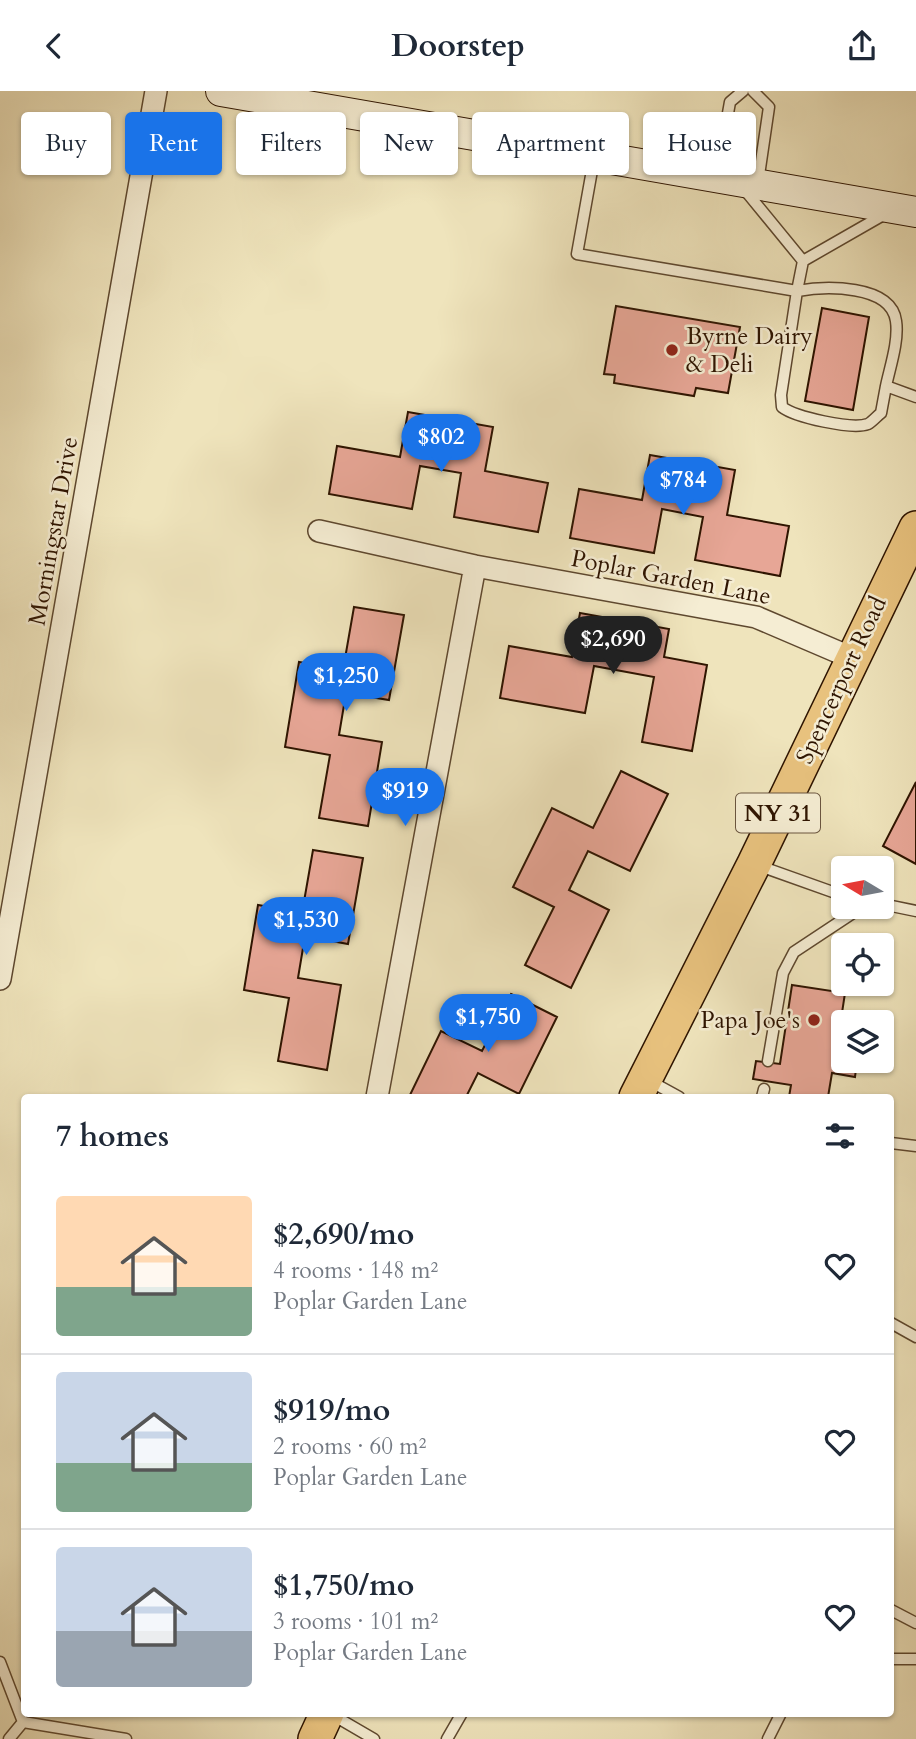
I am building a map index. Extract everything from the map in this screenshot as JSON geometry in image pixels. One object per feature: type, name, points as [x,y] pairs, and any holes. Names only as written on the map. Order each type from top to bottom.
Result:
[{"type":"main road","points":[[221,91],[472,135]]},
{"type":"main road","points":[[629,162],[906,210]]},
{"type":"main road","name":"Spencerport Road","points":[[641,1088],[754,864],[852,658],[905,575],[916,528]]},
{"type":"main road","points":[[315,1739],[326,1717]]},
{"type":"street","name":"Morningstar Drive","points":[[0,979],[156,91]]},
{"type":"street","name":"Poplar Garden Lane","points":[[318,531],[475,566],[756,617],[852,658]]},
{"type":"street","points":[[378,1094],[475,566]]},
{"type":"lane","points":[[743,91],[730,101],[737,182],[803,261]]},
{"type":"lane","points":[[737,182],[769,107],[753,91]]},
{"type":"lane","points":[[591,175],[577,254],[797,291],[824,286],[874,295],[885,301],[894,311],[897,324],[881,413],[868,424],[849,424],[792,414],[782,407],[781,395],[797,291],[803,261]]},
{"type":"lane","points":[[803,261],[906,210]]},
{"type":"lane","points":[[886,386],[916,397]]},
{"type":"lane","points":[[754,864],[831,891]]},
{"type":"lane","points":[[894,907],[916,911]]},
{"type":"lane","points":[[768,1061],[783,973],[794,952],[844,919]]},
{"type":"lane","points":[[641,1088],[667,1094]]},
{"type":"lane","points":[[894,1143],[916,1146]]},
{"type":"lane","points":[[894,1325],[916,1337]]},
{"type":"lane","points":[[894,1612],[916,1623]]},
{"type":"lane","points":[[894,1659],[916,1658]]},
{"type":"lane","points":[[0,1662],[21,1717]]},
{"type":"lane","points":[[21,1717],[23,1722]]},
{"type":"lane","points":[[335,1717],[374,1739]]},
{"type":"lane","points":[[447,1739],[460,1717]]},
{"type":"lane","points":[[768,1739],[779,1717]]},
{"type":"lane","points":[[9,1739],[23,1722]]},
{"type":"lane","points":[[23,1722],[126,1739]]},
{"type":"building","name":"Byrne Dairy & Deli","points":[[616,306],[740,327],[728,393],[696,388],[694,396],[614,383],[615,375],[604,374]]},
{"type":"building","points":[[822,308],[869,317],[853,410],[805,401]]},
{"type":"building","points":[[408,412],[493,427],[485,471],[548,483],[538,532],[454,517],[461,473],[420,466],[412,509],[329,494],[337,446],[400,457]]},
{"type":"building","points":[[650,455],[735,470],[727,515],[789,526],[780,576],[695,560],[703,517],[662,509],[654,553],[570,538],[579,489],[642,500]]},
{"type":"building","points":[[354,607],[404,615],[389,700],[346,693],[339,735],[382,742],[368,826],[319,818],[330,755],[285,747],[299,662],[343,670]]},
{"type":"building","points":[[580,613],[669,629],[664,657],[707,665],[692,751],[642,742],[654,677],[594,666],[585,713],[500,698],[509,646],[572,657]]},
{"type":"building","points":[[621,771],[668,794],[630,871],[588,851],[569,890],[609,910],[571,988],[525,965],[554,907],[513,887],[552,808],[593,828]]},
{"type":"building","points":[[916,782],[916,864],[883,846]]},
{"type":"building","points":[[313,850],[363,858],[348,944],[305,936],[298,978],[341,985],[327,1070],[278,1061],[289,998],[244,990],[258,905],[302,913]]},
{"type":"building","name":"Papa Joe's","points":[[792,985],[831,991],[831,996],[845,996],[842,1010],[831,1010],[832,1073],[828,1094],[790,1094],[791,1085],[753,1079],[756,1061],[780,1064]]},
{"type":"building","points":[[511,994],[557,1017],[519,1094],[478,1073],[468,1094],[410,1094],[441,1031],[482,1051]]},
{"type":"building","name":"Papa Joe's","points":[[832,1073],[856,1073],[855,1077]]},
{"type":"place","name":"Byrne Dairy & Deli","points":[[672,350]]},
{"type":"place","name":"Papa Joe's","points":[[814,1020]]}]
